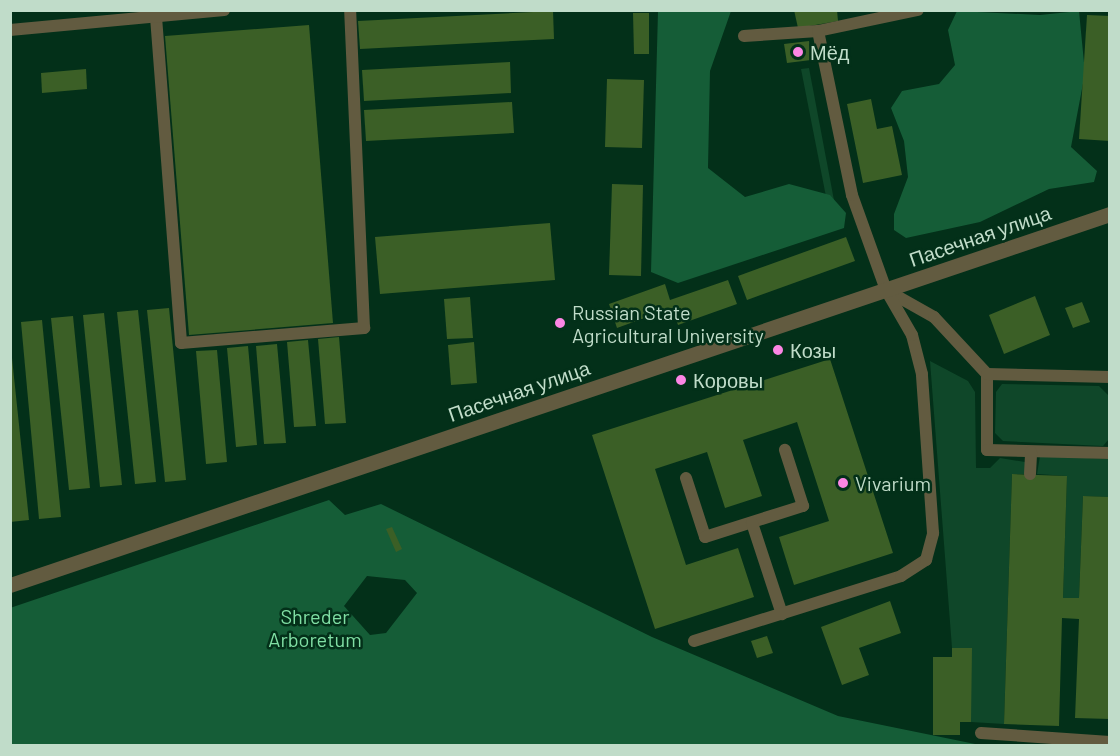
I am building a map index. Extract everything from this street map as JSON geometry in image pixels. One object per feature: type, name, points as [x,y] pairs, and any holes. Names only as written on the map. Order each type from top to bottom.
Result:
[{"type":"street","name":"Пасечная улица","points":[[10,585],[1110,214]]},
{"type":"lane","points":[[10,30],[224,10]]},
{"type":"lane","points":[[156,17],[181,343],[364,328],[350,10]]},
{"type":"lane","points":[[744,36],[818,31],[918,10]]},
{"type":"lane","points":[[694,641],[901,576],[926,560],[933,533],[922,374],[912,335],[886,290],[852,195],[818,31]]},
{"type":"lane","points":[[886,290],[934,317],[987,374],[987,450],[1110,453]]},
{"type":"lane","points":[[987,374],[1110,377]]},
{"type":"lane","points":[[686,478],[705,537],[803,507],[785,450]]},
{"type":"lane","points":[[1030,474],[1031,452]]},
{"type":"lane","points":[[752,523],[782,614]]},
{"type":"lane","points":[[981,733],[1110,742]]},
{"type":"green space","points":[[658,11],[731,11],[710,71],[708,168],[745,197],[789,184],[830,195],[846,213],[844,228],[678,283],[651,272]]},
{"type":"green space","points":[[957,11],[1040,15],[1079,11],[1085,73],[1071,147],[1097,171],[1094,182],[1049,189],[980,222],[906,238],[894,230],[894,214],[908,177],[904,141],[891,108],[902,91],[939,84],[955,65],[948,30]]},
{"type":"green space","points":[[809,68],[837,216],[830,217],[801,69]]},
{"type":"green space","points":[[930,361],[968,381],[975,392],[976,468],[990,468],[1000,458],[1025,462],[1025,474],[1012,474],[1004,724],[971,722],[971,648],[952,648]]},
{"type":"green space","points":[[1002,384],[1099,386],[1109,396],[1109,439],[1103,446],[1003,441],[995,433],[996,392]]},
{"type":"green space","points":[[1040,456],[1109,459],[1109,497],[1083,496],[1079,598],[1063,598],[1067,476],[1037,474]]},
{"type":"green space","name":"Shreder Arboretum","points":[[329,500],[345,515],[381,504],[652,637],[838,716],[980,745],[11,745],[10,608]],"holes":[[[367,576],[405,580],[417,593],[386,633],[370,635],[344,606]]]},
{"type":"building","points":[[794,10],[837,10],[838,21],[798,28]]},
{"type":"building","points":[[553,11],[554,39],[360,49],[358,21]]},
{"type":"building","points":[[633,13],[649,13],[649,54],[634,54]]},
{"type":"building","points":[[1087,15],[1110,16],[1110,141],[1079,139]]},
{"type":"building","points":[[309,25],[333,323],[189,335],[165,36]]},
{"type":"building","name":"Мёд","points":[[809,41],[811,60],[787,63],[784,44]]},
{"type":"building","points":[[510,62],[511,93],[364,101],[362,70]]},
{"type":"building","points":[[86,69],[87,89],[42,93],[41,73]]},
{"type":"building","points":[[607,79],[644,80],[642,148],[605,147]]},
{"type":"building","points":[[871,99],[877,129],[892,126],[902,175],[863,183],[847,104]]},
{"type":"building","points":[[512,102],[514,133],[366,141],[364,110]]},
{"type":"building","points":[[612,184],[643,185],[641,276],[609,275]]},
{"type":"building","points":[[550,223],[555,280],[380,294],[375,237]]},
{"type":"building","points":[[846,237],[855,261],[747,300],[738,276]]},
{"type":"building","points":[[728,280],[737,304],[678,325],[672,308],[617,328],[609,304],[665,284],[670,300]]},
{"type":"building","points":[[1035,296],[1050,335],[1004,354],[989,315]]},
{"type":"building","points":[[470,297],[473,338],[447,339],[444,299]]},
{"type":"building","points":[[1082,302],[1090,322],[1073,328],[1065,308]]},
{"type":"building","points":[[169,308],[186,480],[165,482],[147,310]]},
{"type":"building","points":[[138,310],[156,482],[135,484],[117,312]]},
{"type":"building","points":[[104,313],[122,485],[100,487],[83,315]]},
{"type":"building","points":[[73,316],[90,488],[69,490],[51,318]]},
{"type":"building","points":[[42,320],[61,517],[39,519],[21,322]]},
{"type":"building","points":[[339,337],[346,423],[325,424],[318,339]]},
{"type":"building","points":[[10,339],[29,520],[10,522]]},
{"type":"building","points":[[308,340],[316,426],[294,427],[287,342]]},
{"type":"building","points":[[474,342],[477,383],[451,385],[448,345]]},
{"type":"building","points":[[277,344],[286,443],[264,444],[256,346]]},
{"type":"building","points":[[248,346],[257,445],[236,447],[227,348]]},
{"type":"building","points":[[217,350],[227,462],[206,464],[196,351]]},
{"type":"building","name":"Vivarium","points":[[830,359],[893,553],[794,585],[779,537],[829,521],[797,422],[743,440],[762,496],[725,508],[707,452],[655,469],[686,565],[738,548],[754,597],[655,629],[592,435]]},
{"type":"building","points":[[1012,474],[1067,476],[1063,598],[1079,598],[1083,496],[1110,497],[1110,719],[1075,718],[1079,619],[1062,618],[1059,726],[1004,724]]},
{"type":"building","points":[[392,527],[402,549],[396,552],[386,529]]},
{"type":"building","points":[[890,601],[901,633],[859,648],[869,675],[842,685],[821,627]]},
{"type":"building","points":[[767,636],[773,653],[757,658],[751,641]]},
{"type":"building","points":[[952,648],[972,648],[971,722],[960,722],[960,735],[933,735],[933,657],[952,657]]},
{"type":"place","name":"Мёд","points":[[798,52]]},
{"type":"place","name":"Russian State Agricultural University","points":[[560,323]]},
{"type":"place","name":"Козы","points":[[778,350]]},
{"type":"place","name":"Коровы","points":[[681,380]]},
{"type":"place","name":"Vivarium","points":[[843,483]]}]
